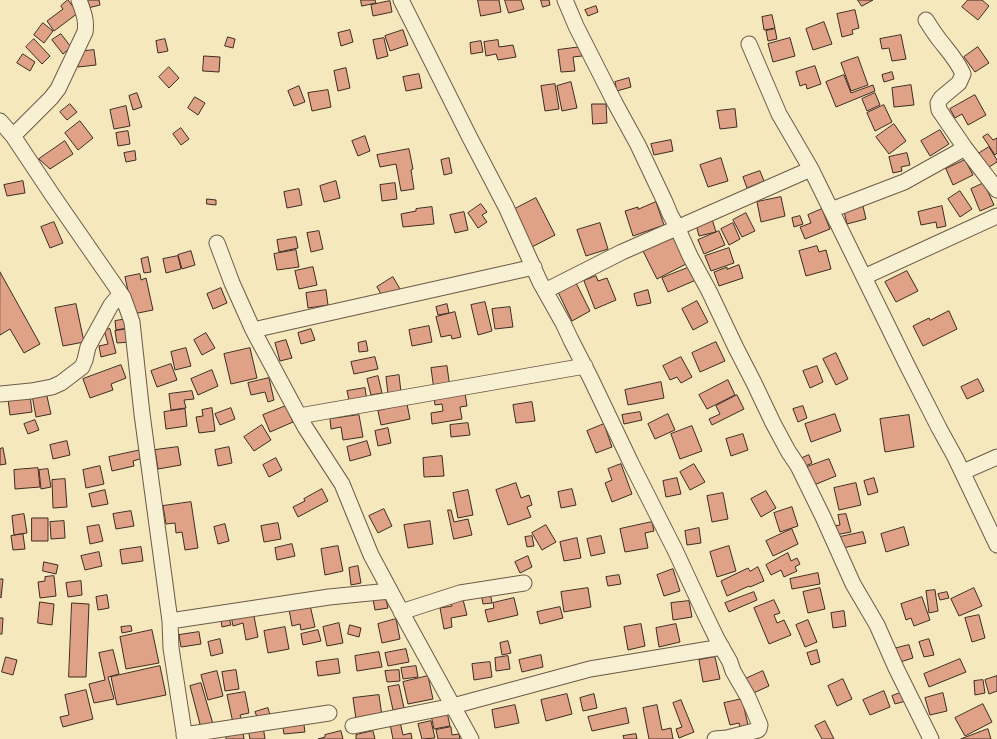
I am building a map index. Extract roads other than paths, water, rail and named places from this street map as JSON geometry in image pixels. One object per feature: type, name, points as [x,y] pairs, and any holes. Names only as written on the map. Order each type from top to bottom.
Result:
[{"type":"street","points":[[13,136],[58,89],[78,48],[87,25],[79,0]]},
{"type":"street","points":[[401,0],[466,131],[506,206],[545,291],[585,366],[702,608],[730,662],[733,671],[748,697],[760,725],[758,730],[727,738],[715,739]]},
{"type":"street","points":[[565,0],[578,30],[638,145],[690,256],[773,423],[798,466],[853,584],[877,625],[896,668],[932,739]]},
{"type":"street","points":[[926,20],[960,66],[963,74],[958,83],[941,98],[938,104],[939,110],[964,148],[997,190]]},
{"type":"street","points":[[749,44],[779,114],[811,169],[907,365],[963,472],[997,545]]},
{"type":"street","points":[[0,121],[13,136],[123,297],[132,322],[170,621],[171,648],[185,737],[329,713]]},
{"type":"street","points":[[831,210],[904,182],[964,148]]},
{"type":"street","points":[[545,291],[622,252],[811,169]]},
{"type":"street","points":[[864,276],[997,216]]},
{"type":"street","points":[[217,243],[253,330],[299,416],[342,484],[371,555],[471,739]]},
{"type":"street","points":[[253,330],[534,267]]},
{"type":"street","points":[[0,394],[52,387],[61,383],[82,367],[88,347],[108,310],[114,301],[123,297]]},
{"type":"street","points":[[299,416],[585,366]]},
{"type":"street","points":[[963,472],[997,457]]},
{"type":"street","points":[[401,612],[460,594],[524,583]]},
{"type":"street","points":[[170,621],[329,597],[390,591]]},
{"type":"street","points":[[353,726],[453,706],[590,669],[722,647]]}]
